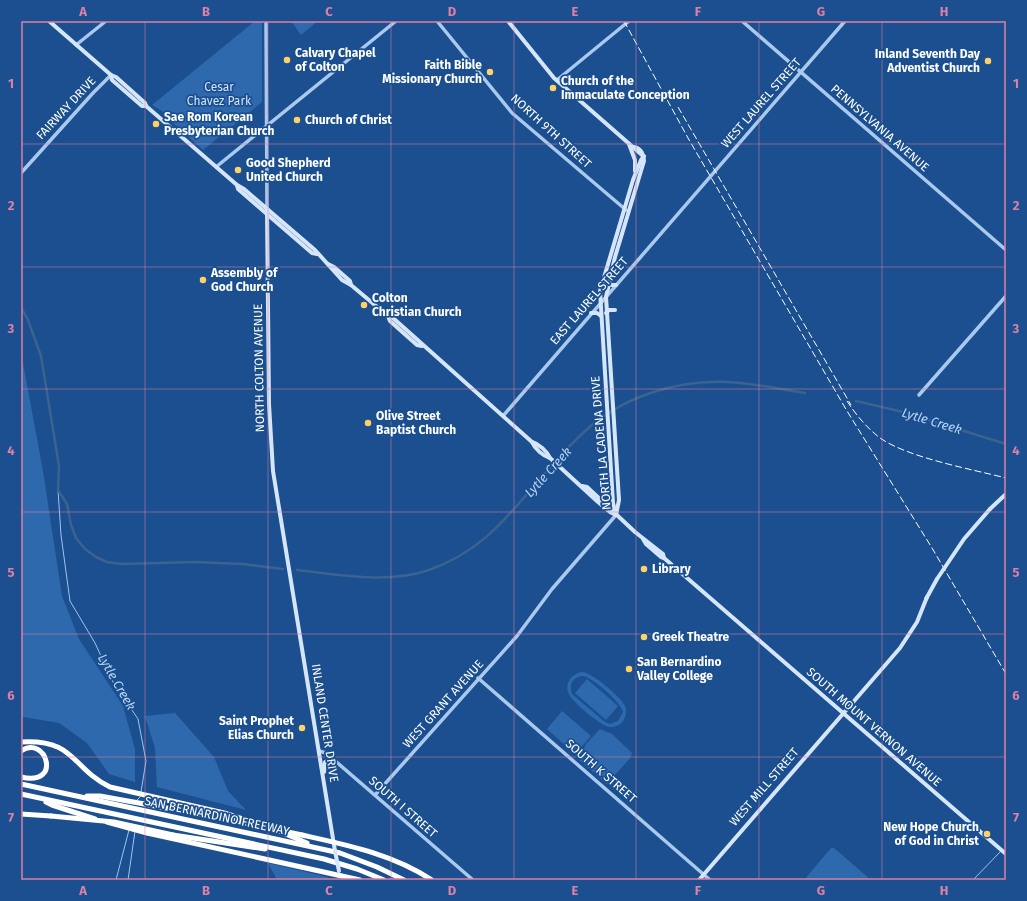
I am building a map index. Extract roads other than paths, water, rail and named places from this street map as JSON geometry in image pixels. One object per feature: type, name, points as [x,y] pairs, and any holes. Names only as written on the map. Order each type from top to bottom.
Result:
[{"type":"highway","points":[[21,742],[42,741],[60,747],[101,783],[118,790],[230,815],[298,838],[313,846]]},
{"type":"highway","points":[[21,752],[30,748],[38,750],[44,755],[47,763],[45,772],[40,776],[32,778],[21,777]]},
{"type":"highway","points":[[21,784],[76,796],[100,796],[130,804],[152,805],[302,835],[334,844],[377,853],[432,880]]},
{"type":"highway","name":"SAN BERNARDINO FREEWAY","points":[[21,794],[340,863],[384,880]]},
{"type":"highway","points":[[42,799],[52,805],[123,828],[360,880]]},
{"type":"highway","name":"SAN BERNARDINO FREEWAY","points":[[130,804],[150,812],[313,846],[361,860],[404,880]]},
{"type":"highway","points":[[21,814],[99,820],[173,835],[252,848],[278,849]]},
{"type":"highway","points":[[418,872],[428,880]]},
{"type":"main road","name":"SOUTH MOUNT VERNON AVENUE","points":[[49,21],[111,76],[112,80],[142,106],[146,106],[236,185],[244,189],[315,250],[337,275],[388,316],[390,321],[400,330],[417,344],[422,346],[532,442],[537,444],[550,458],[582,485],[598,502],[663,554],[664,558],[1006,854]]},
{"type":"main road","points":[[508,21],[557,80],[634,147],[641,155],[644,156]]},
{"type":"main road","points":[[627,142],[635,160],[633,180]]},
{"type":"main road","name":"NORTH LA CADENA DRIVE","points":[[616,515],[614,507],[600,304],[601,290],[644,156]]},
{"type":"main road","name":"NORTH LA CADENA DRIVE","points":[[616,515],[619,506],[618,478],[606,297],[633,180],[644,156]]},
{"type":"main road","name":"NORTH COLTON AVENUE","points":[[268,211],[270,438],[276,491],[289,570]]},
{"type":"main road","points":[[608,283],[616,285]]},
{"type":"main road","points":[[606,313],[609,310],[615,310]]},
{"type":"main road","points":[[591,314],[597,313],[601,316]]},
{"type":"main road","points":[[603,346],[608,345]]},
{"type":"main road","points":[[612,478],[618,478]]},
{"type":"main road","name":"WEST MILL STREET","points":[[699,880],[721,852],[900,648],[915,625],[927,597],[937,579],[964,539],[990,509],[1006,494]]},
{"type":"main road","name":"INLAND CENTER DRIVE","points":[[289,570],[340,876]]},
{"type":"main road","points":[[323,774],[325,770],[324,762],[332,759]]},
{"type":"street","points":[[76,45],[106,21]]},
{"type":"street","name":"NORTH COLTON AVENUE","points":[[266,21],[268,211]]},
{"type":"street","points":[[216,167],[396,21]]},
{"type":"street","name":"NORTH 9TH STREET","points":[[437,21],[512,113],[627,210]]},
{"type":"street","points":[[557,80],[629,21]]},
{"type":"street","name":"PENNSYLVANIA AVENUE","points":[[742,21],[1006,250]]},
{"type":"street","name":"WEST LAUREL STREET","points":[[692,198],[845,21]]},
{"type":"street","name":"FAIRWAY DRIVE","points":[[21,173],[93,93],[111,76]]},
{"type":"street","name":"EAST LAUREL STREET","points":[[503,416],[692,198]]},
{"type":"street","points":[[919,395],[1006,296]]},
{"type":"street","name":"WEST GRANT AVENUE","points":[[375,795],[525,625],[552,589],[616,515]]},
{"type":"street","name":"SOUTH K STREET","points":[[478,678],[710,880]]},
{"type":"street","name":"SOUTH I STREET","points":[[319,751],[323,751],[473,880]]},
{"type":"waterway","name":"Lytle Creek","points":[[21,307],[28,320],[41,356],[59,466],[58,490],[67,504],[71,525],[76,538],[85,549],[96,557],[107,562],[121,564],[195,562],[243,564],[283,569]]},
{"type":"waterway","name":"Lytle Creek","points":[[297,570],[347,576],[397,577],[429,570],[445,564],[472,548],[495,529],[568,447],[598,420],[614,410],[650,393],[688,384],[707,382],[727,382],[756,385],[805,393]]},
{"type":"waterway","name":"Lytle Creek","points":[[856,401],[903,412],[1006,444]]},
{"type":"waterway","name":"Lytle Creek","points":[[58,490],[61,535],[70,601],[95,643],[113,682],[138,719],[146,761],[141,792]]},
{"type":"waterway","name":"Lytle Creek","points":[[137,800],[140,797]]},
{"type":"waterway","points":[[116,880],[129,830]]},
{"type":"waterway","name":"Lytle Creek","points":[[128,880],[135,831]]},
{"type":"waterway","name":"Lytle Creek","points":[[973,880],[1001,851]]},
{"type":"railway","points":[[624,21],[688,138],[847,411],[932,548],[1006,674]]},
{"type":"railway","points":[[678,107],[851,405]]},
{"type":"railway","points":[[847,401],[871,430],[880,438],[892,445],[923,457],[1006,478]]},
{"type":"place","name":"Calvary Chapel of Colton","points":[[287,60]]},
{"type":"place","name":"Inland Seventh Day Adventist Church","points":[[988,61]]},
{"type":"place","name":"Faith Bible Missionary Church","points":[[490,72]]},
{"type":"place","name":"Church of the Immaculate Conception","points":[[553,88]]},
{"type":"place","name":"Church of Christ","points":[[297,120]]},
{"type":"place","name":"Sae Rom Korean Presbyterian Church","points":[[156,124]]},
{"type":"place","name":"Good Shepherd United Church","points":[[238,170]]},
{"type":"place","name":"Assembly of God Church","points":[[203,280]]},
{"type":"place","name":"Colton Christian Church","points":[[364,305]]},
{"type":"place","name":"Olive Street Baptist Church","points":[[368,423]]},
{"type":"place","name":"Library","points":[[644,569]]},
{"type":"place","name":"Greek Theatre","points":[[644,637]]},
{"type":"place","name":"San Bernardino Valley College","points":[[629,669]]},
{"type":"place","name":"Saint Prophet Elias Church","points":[[302,728]]},
{"type":"place","name":"New Hope Church of God in Christ","points":[[987,834]]},
{"type":"park label","name":"Cesar Chavez Park","points":[[219,94]]}]
